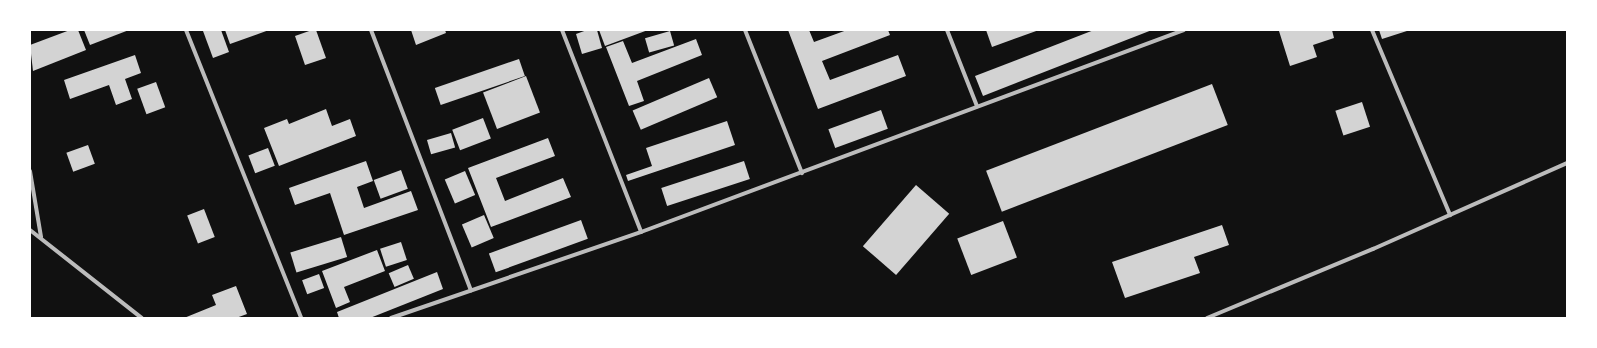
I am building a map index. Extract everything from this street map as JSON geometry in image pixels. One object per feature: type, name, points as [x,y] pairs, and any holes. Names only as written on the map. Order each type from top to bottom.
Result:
[{"type":"street","points":[[186,30],[301,318]]},
{"type":"street","points":[[371,30],[471,290]]},
{"type":"street","points":[[562,30],[641,232]]},
{"type":"street","points":[[746,30],[802,173]]},
{"type":"street","points":[[947,30],[977,106]]},
{"type":"street","points":[[391,318],[641,232],[1184,30]]},
{"type":"street","points":[[1372,30],[1450,215]]},
{"type":"street","points":[[1207,318],[1450,215],[1567,163]]},
{"type":"street","points":[[30,171],[41,238]]},
{"type":"street","points":[[30,230],[142,318]]},
{"type":"building","points":[[70,30],[78,30],[86,50],[33,71],[30,45]]},
{"type":"building","points":[[84,30],[129,30],[90,45]]},
{"type":"building","points":[[221,30],[229,52],[213,58],[203,31]]},
{"type":"building","points":[[225,30],[269,30],[230,44]]},
{"type":"building","points":[[316,30],[326,58],[305,65],[295,36]]},
{"type":"building","points":[[411,30],[445,30],[446,33],[416,45]]},
{"type":"building","points":[[587,30],[597,30],[602,48],[582,54],[576,34]]},
{"type":"building","points":[[599,30],[648,30],[605,46]]},
{"type":"building","points":[[788,30],[809,30],[814,42],[847,30],[888,30],[890,35],[822,61],[830,80],[898,55],[906,76],[818,109]]},
{"type":"building","points":[[986,30],[1039,30],[992,47]]},
{"type":"building","points":[[1094,30],[1152,30],[983,96],[975,76]]},
{"type":"building","points":[[1332,30],[1334,38],[1313,45],[1317,57],[1290,66],[1279,31]]},
{"type":"building","points":[[1379,30],[1410,30],[1382,39]]},
{"type":"building","points":[[670,31],[674,45],[649,53],[645,38]]},
{"type":"building","points":[[696,39],[702,55],[637,81],[644,101],[629,106],[606,47],[623,41],[632,63]]},
{"type":"building","points":[[135,55],[141,73],[125,79],[132,99],[116,105],[109,85],[70,99],[64,80]]},
{"type":"building","points":[[519,59],[525,76],[441,105],[435,88]]},
{"type":"building","points":[[526,76],[540,112],[497,129],[483,92]]},
{"type":"building","points":[[709,78],[717,97],[641,130],[633,110]]},
{"type":"building","points":[[156,82],[165,107],[146,114],[137,89]]},
{"type":"building","points":[[1212,84],[1228,125],[1002,212],[986,171]]},
{"type":"building","points":[[1362,102],[1370,127],[1343,135],[1335,111]]},
{"type":"building","points":[[326,109],[332,126],[350,119],[356,136],[279,166],[264,128],[287,119],[289,124]]},
{"type":"building","points":[[881,110],[888,129],[835,148],[828,129]]},
{"type":"building","points":[[483,118],[491,139],[460,150],[452,130]]},
{"type":"building","points":[[727,121],[735,145],[628,181],[626,175],[652,166],[646,148]]},
{"type":"building","points":[[451,133],[455,147],[431,154],[427,140]]},
{"type":"building","points":[[548,138],[555,156],[496,178],[505,201],[563,178],[571,197],[491,227],[468,168]]},
{"type":"building","points":[[88,145],[95,164],[73,172],[66,153]]},
{"type":"building","points":[[268,148],[275,166],[255,173],[248,156]]},
{"type":"building","points":[[366,161],[373,181],[357,187],[364,208],[411,191],[418,210],[344,235],[330,193],[295,205],[289,188]]},
{"type":"building","points":[[744,161],[750,179],[667,206],[661,188]]},
{"type":"building","points":[[401,170],[408,189],[381,199],[374,180]]},
{"type":"building","points":[[465,171],[475,195],[455,204],[445,180]]},
{"type":"building","points":[[916,185],[949,214],[896,275],[863,246]]},
{"type":"building","points":[[204,209],[215,237],[198,243],[187,215]]},
{"type":"building","points":[[484,215],[494,238],[472,247],[462,224]]},
{"type":"building","points":[[581,220],[588,239],[496,272],[489,254]]},
{"type":"building","points":[[1003,221],[1017,257],[971,275],[957,239]]},
{"type":"building","points":[[1222,225],[1229,245],[1194,257],[1200,273],[1125,298],[1112,262]]},
{"type":"building","points":[[341,237],[347,257],[296,273],[290,252]]},
{"type":"building","points":[[401,242],[407,260],[386,267],[380,249]]},
{"type":"building","points":[[377,250],[385,271],[344,287],[350,302],[336,308],[322,271]]},
{"type":"building","points":[[408,265],[414,279],[395,287],[389,273]]},
{"type":"building","points":[[437,272],[443,289],[370,318],[339,318],[337,312]]},
{"type":"building","points":[[319,274],[324,288],[307,294],[302,280]]},
{"type":"building","points":[[236,286],[247,314],[236,318],[184,318],[216,305],[212,295]]}]
